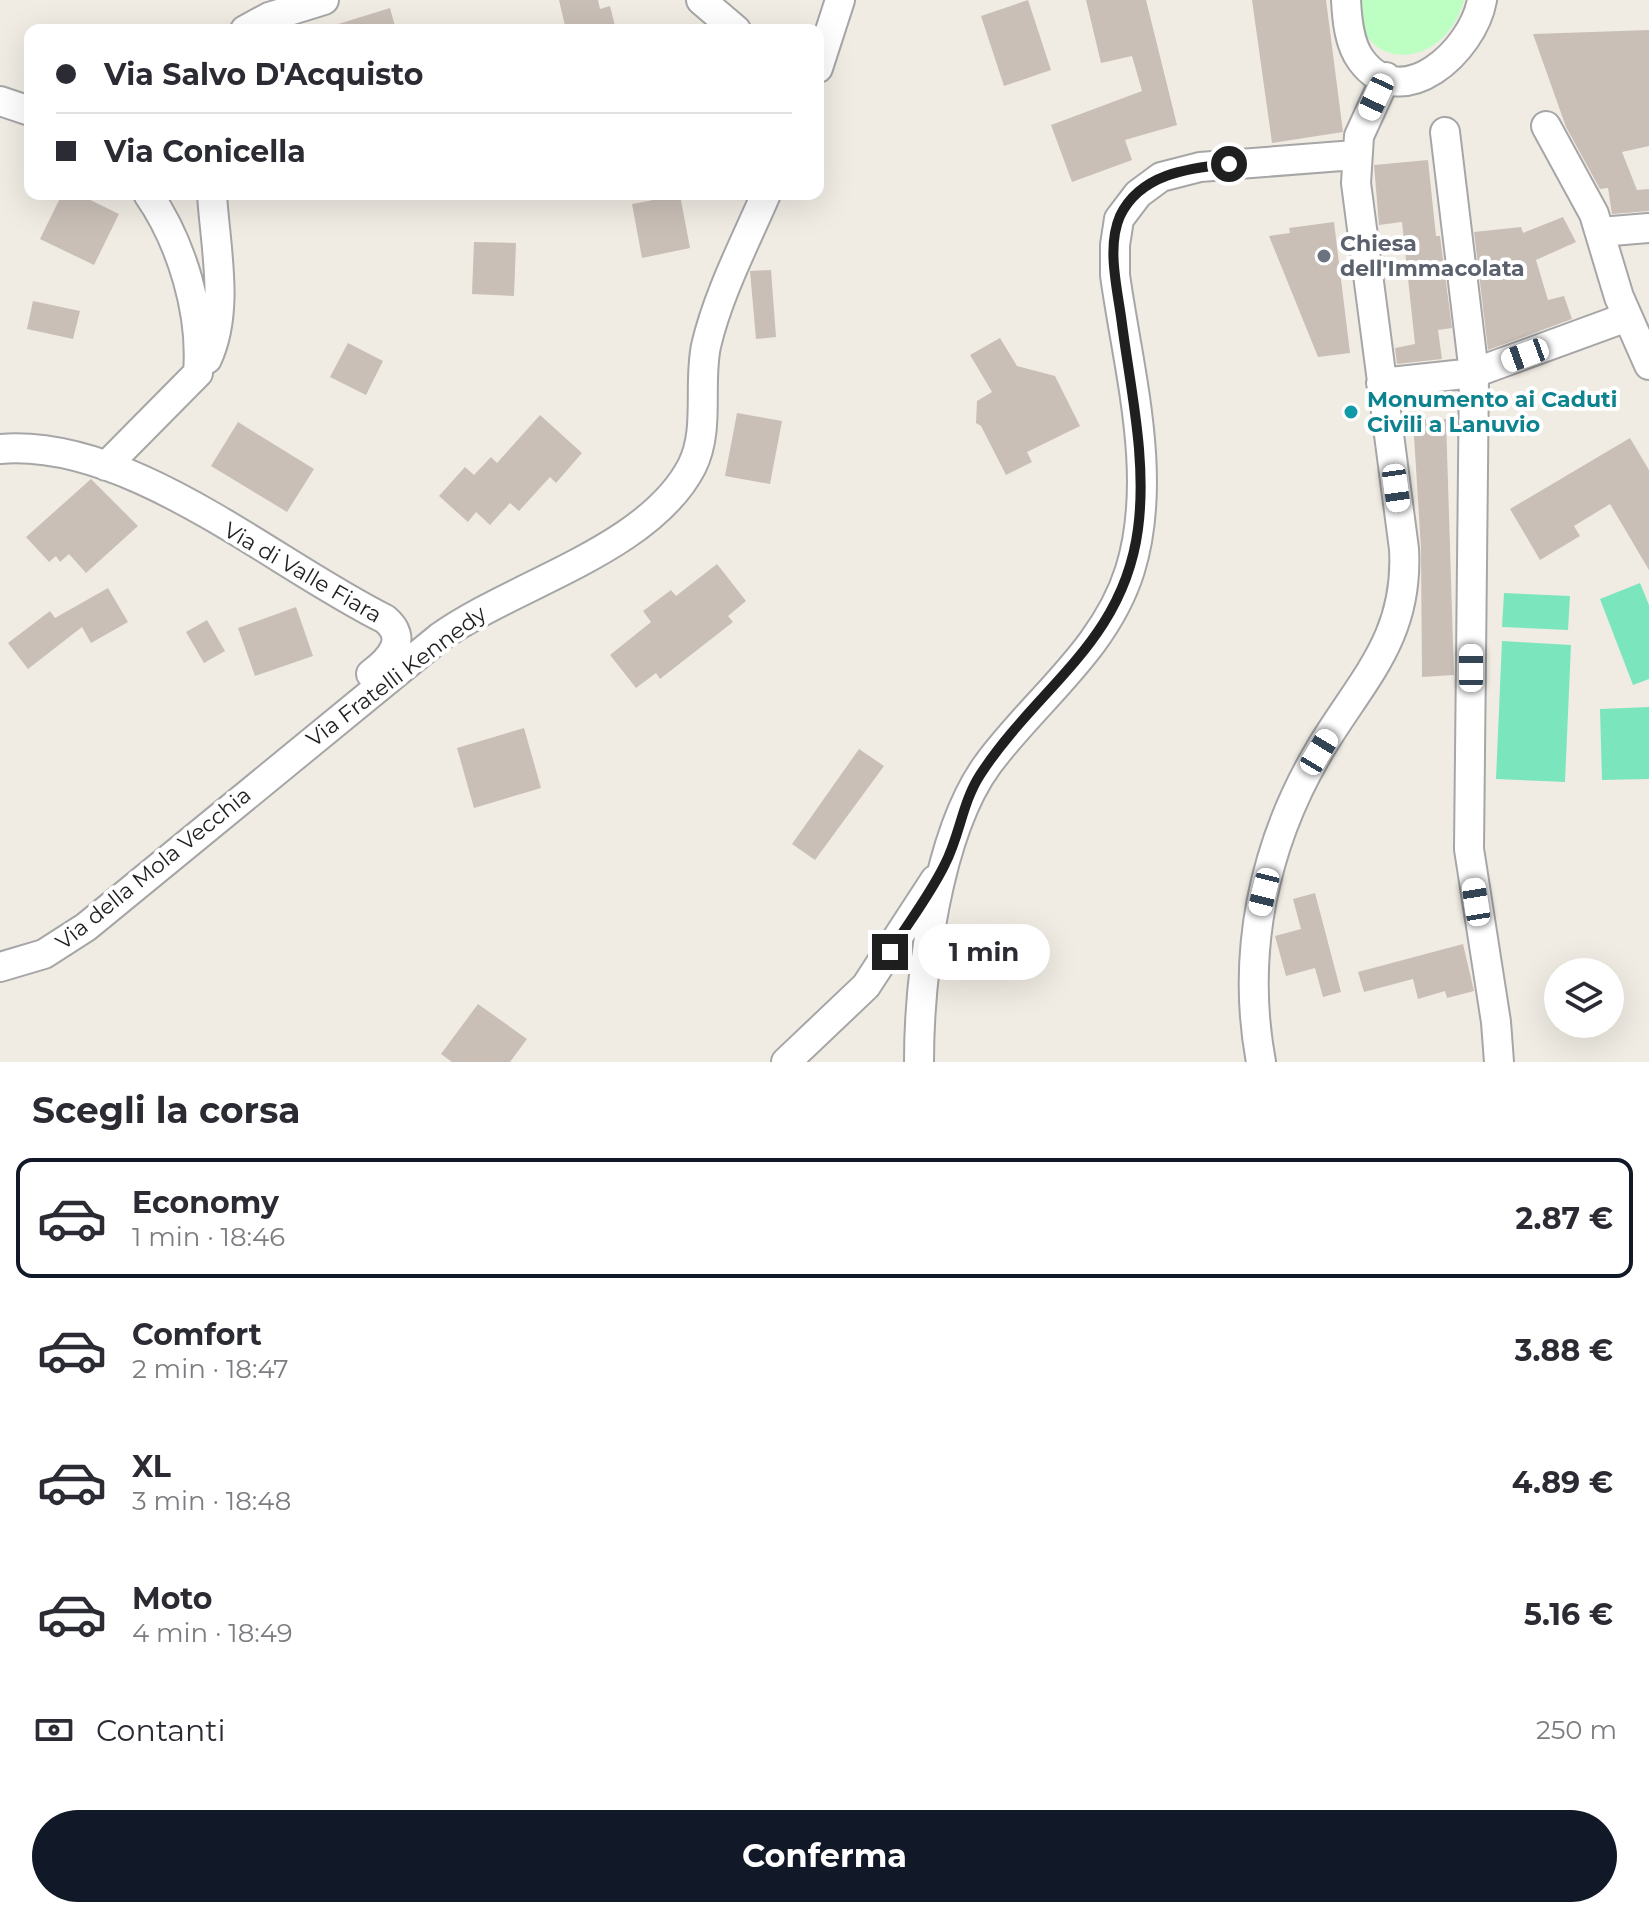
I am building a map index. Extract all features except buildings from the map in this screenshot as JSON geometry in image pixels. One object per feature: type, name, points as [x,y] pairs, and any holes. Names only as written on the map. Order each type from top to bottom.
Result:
[{"type":"street","points":[[256,24],[324,0]]},
{"type":"street","points":[[701,0],[729,24]]},
{"type":"street","points":[[824,49],[840,0]]},
{"type":"street","points":[[1346,0],[1350,35],[1358,56],[1367,67],[1386,77],[1415,78],[1445,64],[1466,41],[1482,0]]},
{"type":"street","points":[[1261,1062],[1251,973],[1254,939],[1268,877],[1303,781],[1328,737],[1383,655],[1401,607],[1404,549],[1357,203],[1355,155],[1364,123],[1386,77]]},
{"type":"street","points":[[0,101],[24,109]]},
{"type":"street","points":[[1546,126],[1584,193],[1627,317],[1649,365]]},
{"type":"street","points":[[1445,132],[1474,373],[1468,827],[1499,1062]]},
{"type":"street","points":[[919,1062],[925,970],[946,863],[963,808],[981,773],[1099,634],[1122,593],[1133,557],[1140,517],[1141,468],[1115,275],[1115,237],[1124,210],[1153,181],[1189,168],[1355,155]]},
{"type":"street","points":[[151,200],[191,293],[200,341],[198,373]]},
{"type":"street","points":[[106,466],[198,373],[209,354],[218,316],[212,200]]},
{"type":"street","name":"Via Fratelli Kennedy","points":[[297,751],[468,617],[603,550],[645,518],[678,486],[699,447],[703,370],[712,326],[764,200]]},
{"type":"street","points":[[1600,232],[1649,228]]},
{"type":"street","points":[[1381,383],[1474,373],[1627,317]]},
{"type":"street","name":"Via di Valle Fiara","points":[[0,449],[41,451],[106,466],[176,498],[385,619],[394,629],[397,641],[392,656],[321,716],[297,751]]},
{"type":"street","name":"Via della Mola Vecchia","points":[[0,967],[44,954],[86,927],[297,751]]},
{"type":"street","points":[[786,1062],[866,986],[946,863]]},
{"type":"green space","points":[[1359,0],[1464,0],[1453,24],[1438,42],[1420,52],[1402,55],[1384,51],[1370,40],[1361,23]]},
{"type":"green space","points":[[1640,583],[1649,605],[1649,679],[1633,685],[1600,599]]},
{"type":"green space","points":[[1504,593],[1570,596],[1568,630],[1502,627]]},
{"type":"green space","points":[[1502,641],[1571,645],[1565,782],[1496,779]]},
{"type":"green space","points":[[1649,707],[1649,779],[1602,780],[1600,709]]},
{"type":"place","name":"Chiesa dell'Immacolata","points":[[1324,256]]},
{"type":"place","name":"Monumento ai Caduti Civili a Lanuvio","points":[[1351,412]]},
{"type":"route","points":[[890,952],[946,863],[963,808],[981,773],[1099,634],[1122,593],[1130,570],[1138,529],[1141,468],[1115,275],[1119,219],[1145,187],[1161,177],[1189,168],[1229,164]]}]
